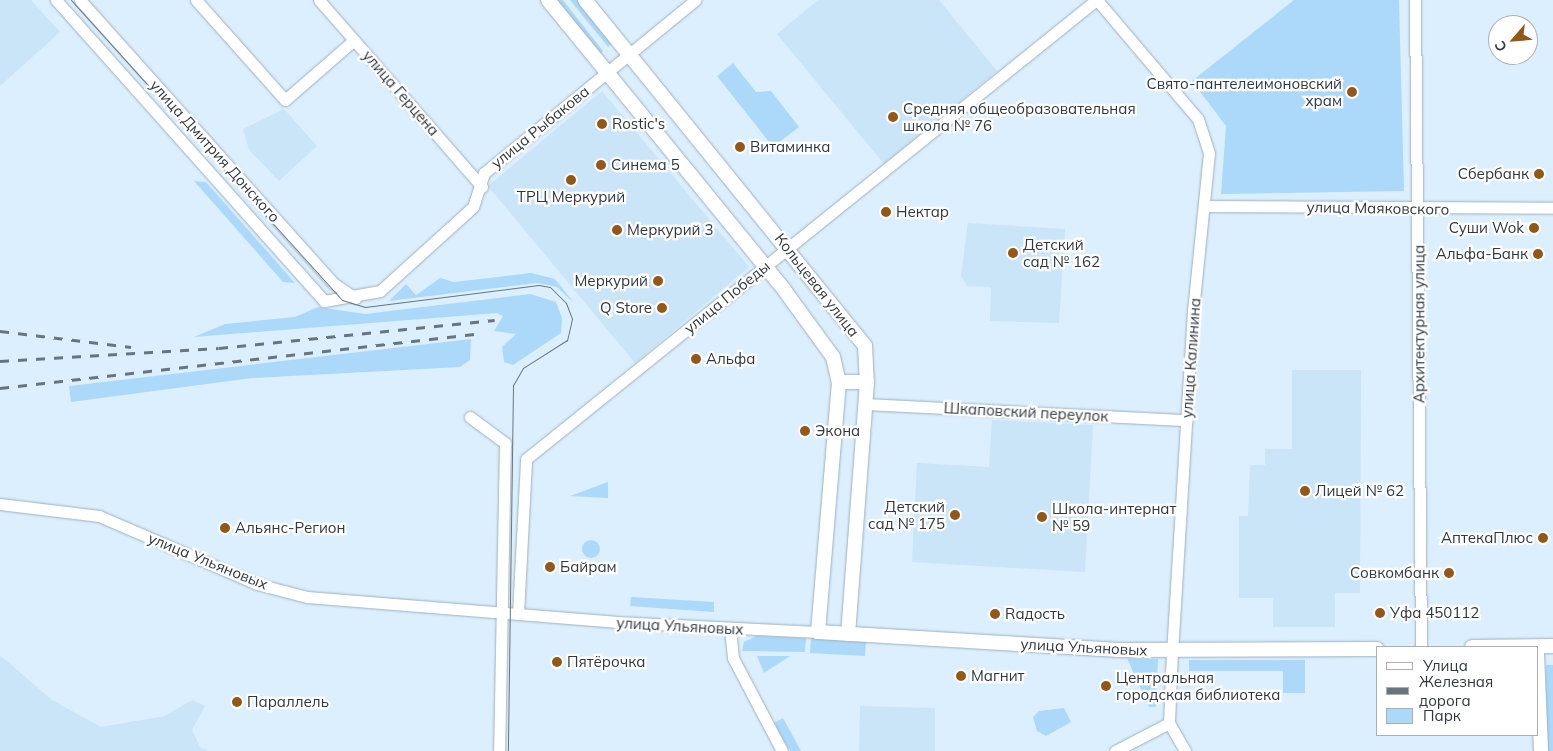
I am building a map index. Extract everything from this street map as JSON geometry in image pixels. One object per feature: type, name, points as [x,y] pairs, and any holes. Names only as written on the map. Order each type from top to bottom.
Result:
[{"type":"main road","name":"Кольцевая улица","points":[[548,0],[823,341],[839,382],[818,632]]},
{"type":"main road","name":"Кольцевая улица","points":[[586,0],[788,248],[865,346],[866,404],[848,634]]},
{"type":"main road","points":[[839,382],[867,382]]},
{"type":"main road","name":"улица Ульяновых","points":[[818,632],[1172,651],[1376,648]]},
{"type":"main road","points":[[1538,647],[1553,646]]},
{"type":"main road","points":[[1541,751],[1539,659],[1553,652]]},
{"type":"street","name":"улица Дмитрия Донского","points":[[56,0],[324,301]]},
{"type":"street","name":"улица Дмитрия Донского","points":[[80,0],[333,283],[354,298]]},
{"type":"street","points":[[196,0],[285,100],[354,40]]},
{"type":"street","name":"улица Герцена","points":[[319,0],[482,188]]},
{"type":"street","name":"улица Рыбакова","points":[[324,301],[354,298],[380,291],[473,207],[482,188],[484,173],[695,0]]},
{"type":"street","name":"улица Калинина","points":[[1096,0],[1198,119],[1209,153],[1187,420],[1172,651],[1170,723],[1185,751]]},
{"type":"street","name":"улица Победы","points":[[518,614],[526,459],[1096,0]]},
{"type":"street","name":"Архитектурная улица","points":[[1415,0],[1419,209],[1421,646]]},
{"type":"street","name":"улица Маяковского","points":[[1204,206],[1419,209],[1553,208]]},
{"type":"street","name":"Шкаповский переулок","points":[[866,404],[1187,420]]},
{"type":"street","points":[[470,418],[505,443],[499,751]]},
{"type":"street","name":"улица Ульяновых","points":[[0,504],[99,516],[257,584],[307,597],[730,629],[818,632]]},
{"type":"street","points":[[730,629],[734,658],[782,751]]},
{"type":"street","points":[[1115,751],[1170,723]]},
{"type":"shaded area","points":[[0,0],[31,0],[60,32],[0,86]]},
{"type":"shaded area","name":"Средняя общеобразовательная школа № 76","points":[[818,0],[939,0],[997,71],[884,164],[777,34]]},
{"type":"shaded area","points":[[602,91],[749,267],[635,363],[488,186]]},
{"type":"shaded area","points":[[284,109],[317,146],[279,181],[249,150],[243,129]]},
{"type":"shaded area","name":"Детский сад № 162","points":[[968,223],[1065,229],[1059,323],[990,321],[991,287],[967,286],[961,276]]},
{"type":"shaded area","name":"Лицей № 62","points":[[1292,370],[1361,370],[1360,593],[1335,593],[1335,627],[1273,627],[1273,598],[1239,598],[1239,516],[1248,516],[1250,465],[1265,465],[1265,449],[1292,449]]},
{"type":"shaded area","name":"Школа-интернат № 59","points":[[992,420],[1093,425],[1085,572],[912,562],[917,463],[989,467]]},
{"type":"shaded area","points":[[0,655],[52,700],[101,727],[165,716],[192,700],[205,706],[192,730],[200,747],[208,751],[0,751]]},
{"type":"shaded area","points":[[860,706],[935,708],[935,751],[859,751]]},
{"type":"green space","points":[[555,0],[563,0],[603,51],[599,55]]},
{"type":"green space","points":[[570,0],[577,0],[612,43],[608,47]]},
{"type":"green space","points":[[1294,0],[1399,0],[1404,191],[1221,194],[1226,126],[1192,81]]},
{"type":"green space","points":[[733,63],[756,92],[771,91],[799,127],[773,147],[717,76]]},
{"type":"green space","points":[[194,181],[206,182],[295,283],[283,282]]},
{"type":"green space","points":[[531,273],[555,279],[574,303],[557,287],[537,283],[389,301],[406,284],[416,295],[440,278],[454,282]]},
{"type":"green space","points":[[530,294],[556,302],[562,318],[561,333],[513,365],[504,362],[502,347],[516,334],[494,331],[503,316],[497,313],[194,337],[225,324],[295,317],[318,307],[365,314]]},
{"type":"green space","points":[[471,339],[470,360],[460,367],[252,378],[71,402],[69,386]]},
{"type":"green space","points":[[608,482],[608,498],[570,496]]},
{"type":"green space","points":[[587,540],[595,540],[600,545],[598,556],[587,558],[582,553],[582,545]]},
{"type":"green space","points":[[631,597],[714,602],[714,612],[630,606]]},
{"type":"green space","points":[[756,636],[806,638],[805,652],[742,651],[744,642]]},
{"type":"green space","points":[[811,638],[866,641],[865,656],[810,653]]},
{"type":"green space","points":[[757,656],[790,656],[764,673]]},
{"type":"green space","points":[[1127,658],[1158,659],[1156,707],[1149,707]]},
{"type":"green space","points":[[1189,660],[1305,660],[1305,693],[1283,693],[1283,671],[1189,671]]},
{"type":"green space","points":[[1546,665],[1553,665],[1553,751],[1546,751]]},
{"type":"green space","points":[[1064,708],[1071,722],[1046,736],[1037,731],[1033,717],[1039,711]]},
{"type":"green space","points":[[783,718],[801,751],[790,751],[774,723]]},
{"type":"tram line","points":[[71,0],[342,300],[365,307],[539,285],[550,287],[566,303],[572,319],[567,340],[523,368],[513,385],[508,751]]},
{"type":"railway","points":[[0,361],[219,348],[495,320]]},
{"type":"railway","points":[[0,331],[131,347]]},
{"type":"railway","points":[[0,388],[481,333]]},
{"type":"place","name":"Свято-пантелеимоновский храм","points":[[1352,92]]},
{"type":"place","name":"Средняя общеобразовательная школа № 76","points":[[893,117]]},
{"type":"place","name":"Rostic's","points":[[602,124]]},
{"type":"place","name":"Витаминка","points":[[740,147]]},
{"type":"place","name":"Синема 5","points":[[601,165]]},
{"type":"place","name":"Сбербанк","points":[[1539,174]]},
{"type":"place","name":"ТРЦ Меркурий","points":[[571,180]]},
{"type":"place","name":"Нектар","points":[[886,212]]},
{"type":"place","name":"Суши Wok","points":[[1534,228]]},
{"type":"place","name":"Меркурий 3","points":[[617,230]]},
{"type":"place","name":"Детский сад № 162","points":[[1013,253]]},
{"type":"place","name":"Альфа-Банк","points":[[1538,254]]},
{"type":"place","name":"Меркурий","points":[[658,281]]},
{"type":"place","name":"Q Store","points":[[662,308]]},
{"type":"place","name":"Альфа","points":[[696,359]]},
{"type":"place","name":"Экона","points":[[805,431]]},
{"type":"place","name":"Лицей № 62","points":[[1305,491]]},
{"type":"place","name":"Детский сад № 175","points":[[955,515]]},
{"type":"place","name":"Школа-интернат № 59","points":[[1042,517]]},
{"type":"place","name":"Альянс-Регион","points":[[225,528]]},
{"type":"place","name":"АптекаПлюс","points":[[1543,538]]},
{"type":"place","name":"Байрам","points":[[550,567]]},
{"type":"place","name":"Совкомбанк","points":[[1449,573]]},
{"type":"place","name":"Уфа 450112","points":[[1380,613]]},
{"type":"place","name":"Rадость","points":[[995,614]]},
{"type":"place","name":"Пятёрочка","points":[[557,662]]},
{"type":"place","name":"Магнит","points":[[961,676]]},
{"type":"place","name":"Центральная городская библиотека","points":[[1106,686]]},
{"type":"place","name":"Параллель","points":[[237,702]]}]
